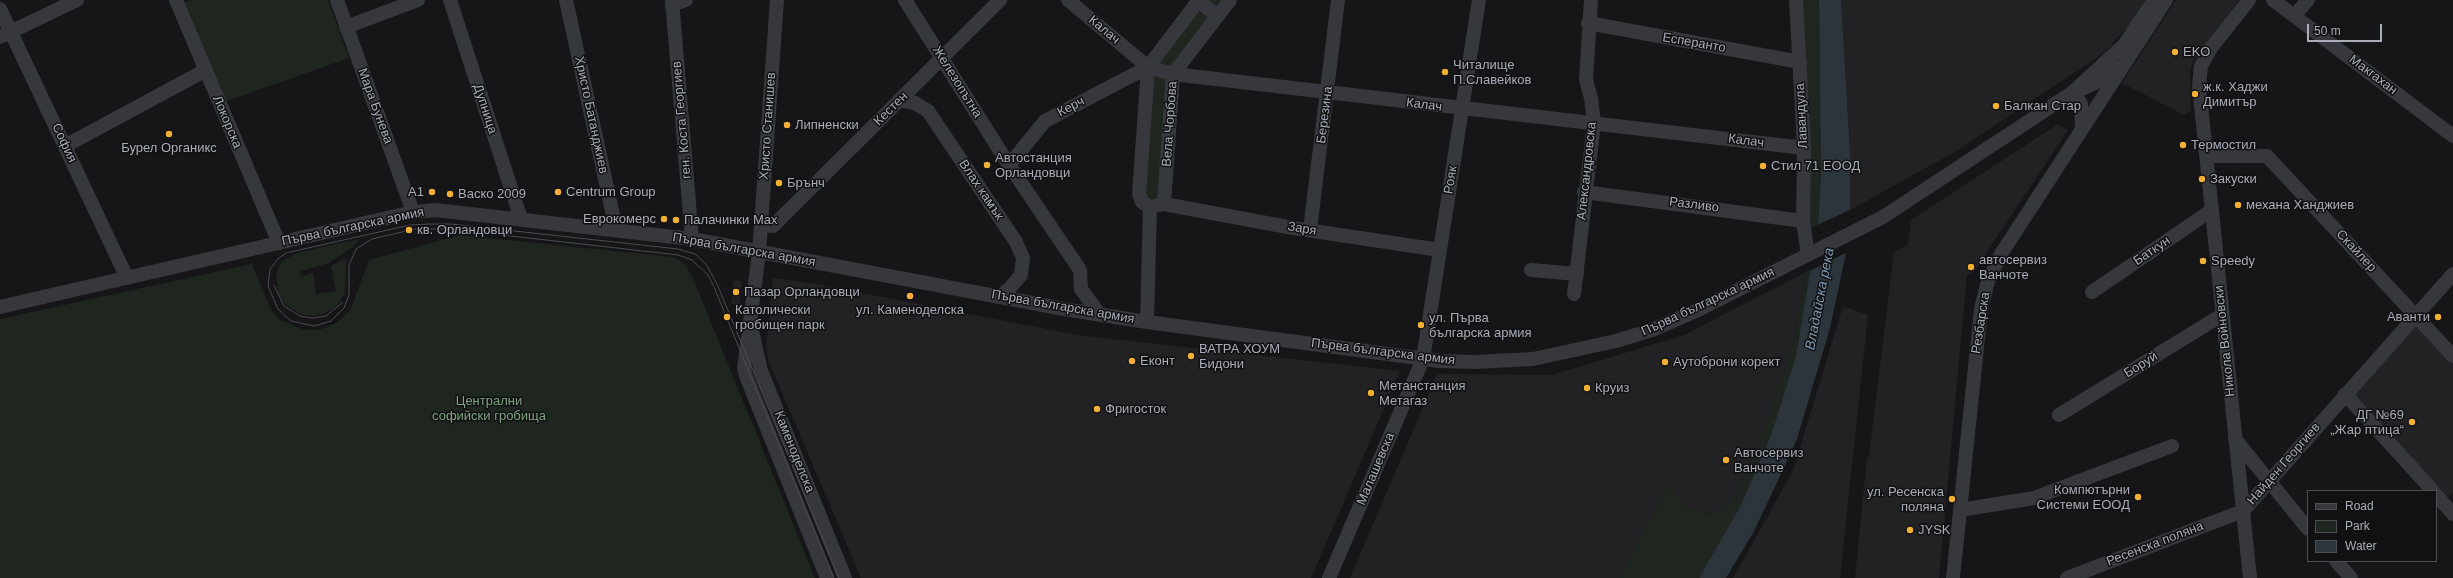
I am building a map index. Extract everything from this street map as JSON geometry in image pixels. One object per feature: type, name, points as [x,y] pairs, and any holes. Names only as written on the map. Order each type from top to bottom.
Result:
[{"type":"street","points":[[6,34],[77,0]]},
{"type":"street","name":"Локорска","points":[[176,0],[279,243]]},
{"type":"street","name":"Мара Бунева","points":[[337,0],[413,212]]},
{"type":"street","points":[[346,27],[418,0]]},
{"type":"street","name":"Дупница","points":[[450,0],[521,219]]},
{"type":"street","name":"Христо Батанджиев","points":[[566,0],[616,229]]},
{"type":"street","points":[[672,2],[686,0]]},
{"type":"street","name":"Христо Станишев","points":[[759,253],[777,0]]},
{"type":"street","name":"Железопътна","points":[[905,0],[1009,165]]},
{"type":"street","name":"Кестен","points":[[761,225],[773,226],[1000,0]]},
{"type":"street","name":"Калач","points":[[1068,0],[1148,67],[1173,74],[1804,148]]},
{"type":"street","points":[[1148,67],[1199,0],[1217,16]]},
{"type":"street","name":"Вела Чорбова","points":[[1164,204],[1173,74],[1230,0]]},
{"type":"street","name":"Березина","points":[[1310,230],[1328,93],[1338,0]]},
{"type":"street","name":"Рояк","points":[[1423,359],[1479,0]]},
{"type":"street","name":"Александровска","points":[[1574,294],[1584,192],[1594,123],[1591,98],[1586,80],[1590,0]]},
{"type":"street","name":"Лавандула","points":[[1796,0],[1804,148],[1803,220],[1808,255]]},
{"type":"street","points":[[2082,129],[2081,104],[2073,92],[2124,45],[2154,0]]},
{"type":"street","name":"Резбарска","points":[[1952,578],[1981,309],[1988,281],[2001,254],[2166,0]]},
{"type":"street","name":"Никола Войновски","points":[[2249,0],[2211,48],[2202,66],[2199,86],[2234,439],[2250,578]]},
{"type":"street","name":"Макгахан","points":[[2274,0],[2453,136]]},
{"type":"street","points":[[2294,16],[2308,0]]},
{"type":"street","name":"ген. Коста Георгиев","points":[[672,2],[692,239]]},
{"type":"street","name":"София","points":[[0,9],[6,34],[65,146],[127,278]]},
{"type":"street","name":"Есперанто","points":[[1588,23],[1800,62]]},
{"type":"street","name":"Резбарска","points":[[2073,92],[2102,80],[2128,59]]},
{"type":"street","name":"Керч","points":[[1009,165],[1045,121],[1148,67]]},
{"type":"street","name":"Вела Чорбова","points":[[1148,67],[1139,194],[1142,202],[1150,207]]},
{"type":"street","points":[[65,146],[206,70]]},
{"type":"street","name":"Първа българска армия","points":[[0,307],[413,212],[435,210],[616,229],[692,239],[759,253],[1000,296],[1064,309],[1147,322],[1423,359],[1475,362],[1533,359],[1616,341],[1652,330],[1698,310],[1883,217],[2073,92]]},
{"type":"street","name":"Влах камък","points":[[899,100],[915,103],[928,112],[1016,242],[1023,258],[1021,275],[1009,289],[1000,296]]},
{"type":"street","name":"Скайлер","points":[[2206,156],[2267,156],[2453,356]]},
{"type":"street","points":[[1009,165],[1080,270],[1081,289],[1100,315]]},
{"type":"street","name":"Разливо","points":[[1584,192],[1803,220]]},
{"type":"street","points":[[1147,322],[1150,207],[1164,204]]},
{"type":"street","name":"Заря","points":[[1164,204],[1310,230],[1440,250]]},
{"type":"street","name":"Баткун","points":[[2092,292],[2212,210]]},
{"type":"street","name":"Каменоделска","points":[[759,253],[751,323],[745,359],[746,376],[827,578]]},
{"type":"street","points":[[1531,270],[1577,274]]},
{"type":"street","name":"Найден Георгиев","points":[[2243,511],[2267,481],[2453,274]]},
{"type":"street","points":[[1064,309],[1081,289]]},
{"type":"street","name":"Боруй","points":[[2059,415],[2222,315]]},
{"type":"street","name":"Каменоделска","points":[[751,323],[761,371],[845,578]]},
{"type":"street","name":"Малашевска","points":[[1329,578],[1423,359]]},
{"type":"street","points":[[2345,394],[2432,490]]},
{"type":"street","points":[[2234,439],[2307,528]]},
{"type":"street","points":[[1960,510],[2034,498],[2172,446]]},
{"type":"street","points":[[2437,496],[2453,514]]},
{"type":"street","name":"Ресенска поляна","points":[[2067,578],[2243,511]]},
{"type":"street","points":[[2337,562],[2350,578]]},
{"type":"shaded area","points":[[1841,0],[2145,0],[2132,22],[2104,53],[1956,151],[1850,210],[1850,151]]},
{"type":"shaded area","points":[[2176,0],[2239,0],[2194,61],[2190,71],[2191,110],[2184,115],[2122,83]]},
{"type":"shaded area","points":[[2058,124],[2068,130],[1973,273],[1967,274],[1939,578],[1855,578],[1867,457],[1877,457],[1869,456],[1894,252],[1908,245],[1911,220]]},
{"type":"shaded area","points":[[1806,272],[1795,336],[1760,441],[1737,494],[1724,511],[1701,513],[1682,504],[1669,487],[1619,578],[1350,578],[1437,374],[1552,375],[1684,335]]},
{"type":"shaded area","points":[[773,278],[811,283],[1077,335],[1400,371],[1311,578],[861,578],[769,362],[766,346]]},
{"type":"shaded area","name":"Пазар Орландовци","points":[[734,280],[742,281],[739,304],[731,304]]},
{"type":"shaded area","points":[[1843,306],[1868,315],[1840,578],[1733,578],[1793,471]]},
{"type":"shaded area","name":"ДГ №69 „Жар птица“","points":[[2416,316],[2453,356],[2453,493],[2443,502],[2437,495],[2437,490],[2432,490],[2345,394]]},
{"type":"green space","points":[[191,0],[328,0],[349,58],[224,102],[185,2]]},
{"type":"green space","points":[[1199,0],[1230,0],[1173,74],[1164,204],[1142,202],[1148,67]]},
{"type":"green space","points":[[1796,0],[1819,0],[1821,175],[1818,225],[1811,229],[1808,255]]},
{"type":"green space","name":"Централни софийски гробища","points":[[459,235],[673,257],[685,264],[693,278],[815,578],[0,578],[0,319],[252,264],[271,310],[280,320],[304,330],[318,330],[335,324],[350,311],[369,260]]},
{"type":"green space","points":[[360,239],[351,248],[329,263],[301,271],[300,273],[301,276],[313,273],[316,294],[336,291],[331,266],[346,259],[345,293],[336,307],[325,313],[313,316],[301,314],[285,304],[279,294],[276,278],[278,268],[284,260],[297,253]]},
{"type":"green space","points":[[1811,270],[1796,356],[1771,435],[1740,507],[1699,578],[1619,578],[1669,486],[1682,504],[1701,513],[1724,511],[1737,494],[1760,441],[1795,336],[1806,272]]},
{"type":"water","name":"Владайска река","points":[[1819,0],[1841,0],[1850,151],[1850,210],[1846,253],[1830,328],[1797,439],[1753,533],[1726,578],[1699,578],[1740,507],[1771,435],[1796,356],[1818,225],[1821,175]]},
{"type":"pier","points":[[1852,209],[1848,252],[1809,271],[1815,226]]},
{"type":"tram line","points":[[834,578],[714,287],[708,275],[692,260],[678,255],[450,229],[415,229],[372,239],[356,249],[349,265],[349,295],[344,308],[331,321],[314,326],[291,321],[278,309],[268,286],[270,269],[279,258],[286,253],[410,225],[429,224],[451,224],[678,249],[695,254],[706,264],[717,284],[839,578]]},
{"type":"tram line","points":[[274,285],[284,306],[300,316],[313,318],[326,316],[342,303]]},
{"type":"place","name":"EKO","points":[[2175,52]]},
{"type":"place","name":"Читалище П.Славейков","points":[[1445,72]]},
{"type":"place","name":"ж.к. Хаджи Димитър","points":[[2195,94]]},
{"type":"place","name":"Балкан Стар","points":[[1996,106]]},
{"type":"place","name":"Липненски","points":[[787,125]]},
{"type":"place","name":"Бурел Органикс","points":[[169,134]]},
{"type":"place","name":"Термостил","points":[[2183,145]]},
{"type":"place","name":"Автостанция Орландовци","points":[[987,165]]},
{"type":"place","name":"Стил 71 ЕООД","points":[[1763,166]]},
{"type":"place","name":"Закуски","points":[[2202,179]]},
{"type":"place","name":"Брънч","points":[[779,183]]},
{"type":"place","name":"A1","points":[[432,192]]},
{"type":"place","name":"Centrum Group","points":[[558,192]]},
{"type":"place","name":"Васко 2009","points":[[450,194]]},
{"type":"place","name":"механа Ханджиев","points":[[2238,205]]},
{"type":"place","name":"Еврокомерс","points":[[664,219]]},
{"type":"place","name":"Палачинки Max","points":[[676,220]]},
{"type":"place","name":"кв. Орландовци","points":[[409,230]]},
{"type":"place","name":"Speedy","points":[[2203,261]]},
{"type":"place","name":"автосервиз Ванчоте","points":[[1971,267]]},
{"type":"place","name":"Пазар Орландовци","points":[[736,292]]},
{"type":"place","name":"ул. Каменоделска","points":[[910,296]]},
{"type":"place","name":"Католически гробищен парк","points":[[727,317]]},
{"type":"place","name":"Аванти","points":[[2438,317]]},
{"type":"place","name":"ул. Първа българска армия","points":[[1421,325]]},
{"type":"place","name":"ВАТРА ХОУМ Бидони","points":[[1191,356]]},
{"type":"place","name":"Еконт","points":[[1132,361]]},
{"type":"place","name":"Аутоброни корект","points":[[1665,362]]},
{"type":"place","name":"Круиз","points":[[1587,388]]},
{"type":"place","name":"Метанстанция Метагаз","points":[[1371,393]]},
{"type":"place","name":"Фригосток","points":[[1097,409]]},
{"type":"place","name":"ДГ №69 „Жар птица“","points":[[2412,422]]},
{"type":"place","name":"Автосервиз Ванчоте","points":[[1726,460]]},
{"type":"place","name":"Компютърни Системи ЕООД","points":[[2138,497]]},
{"type":"place","name":"ул. Ресенска поляна","points":[[1952,499]]},
{"type":"place","name":"JYSK","points":[[1910,530]]}]
